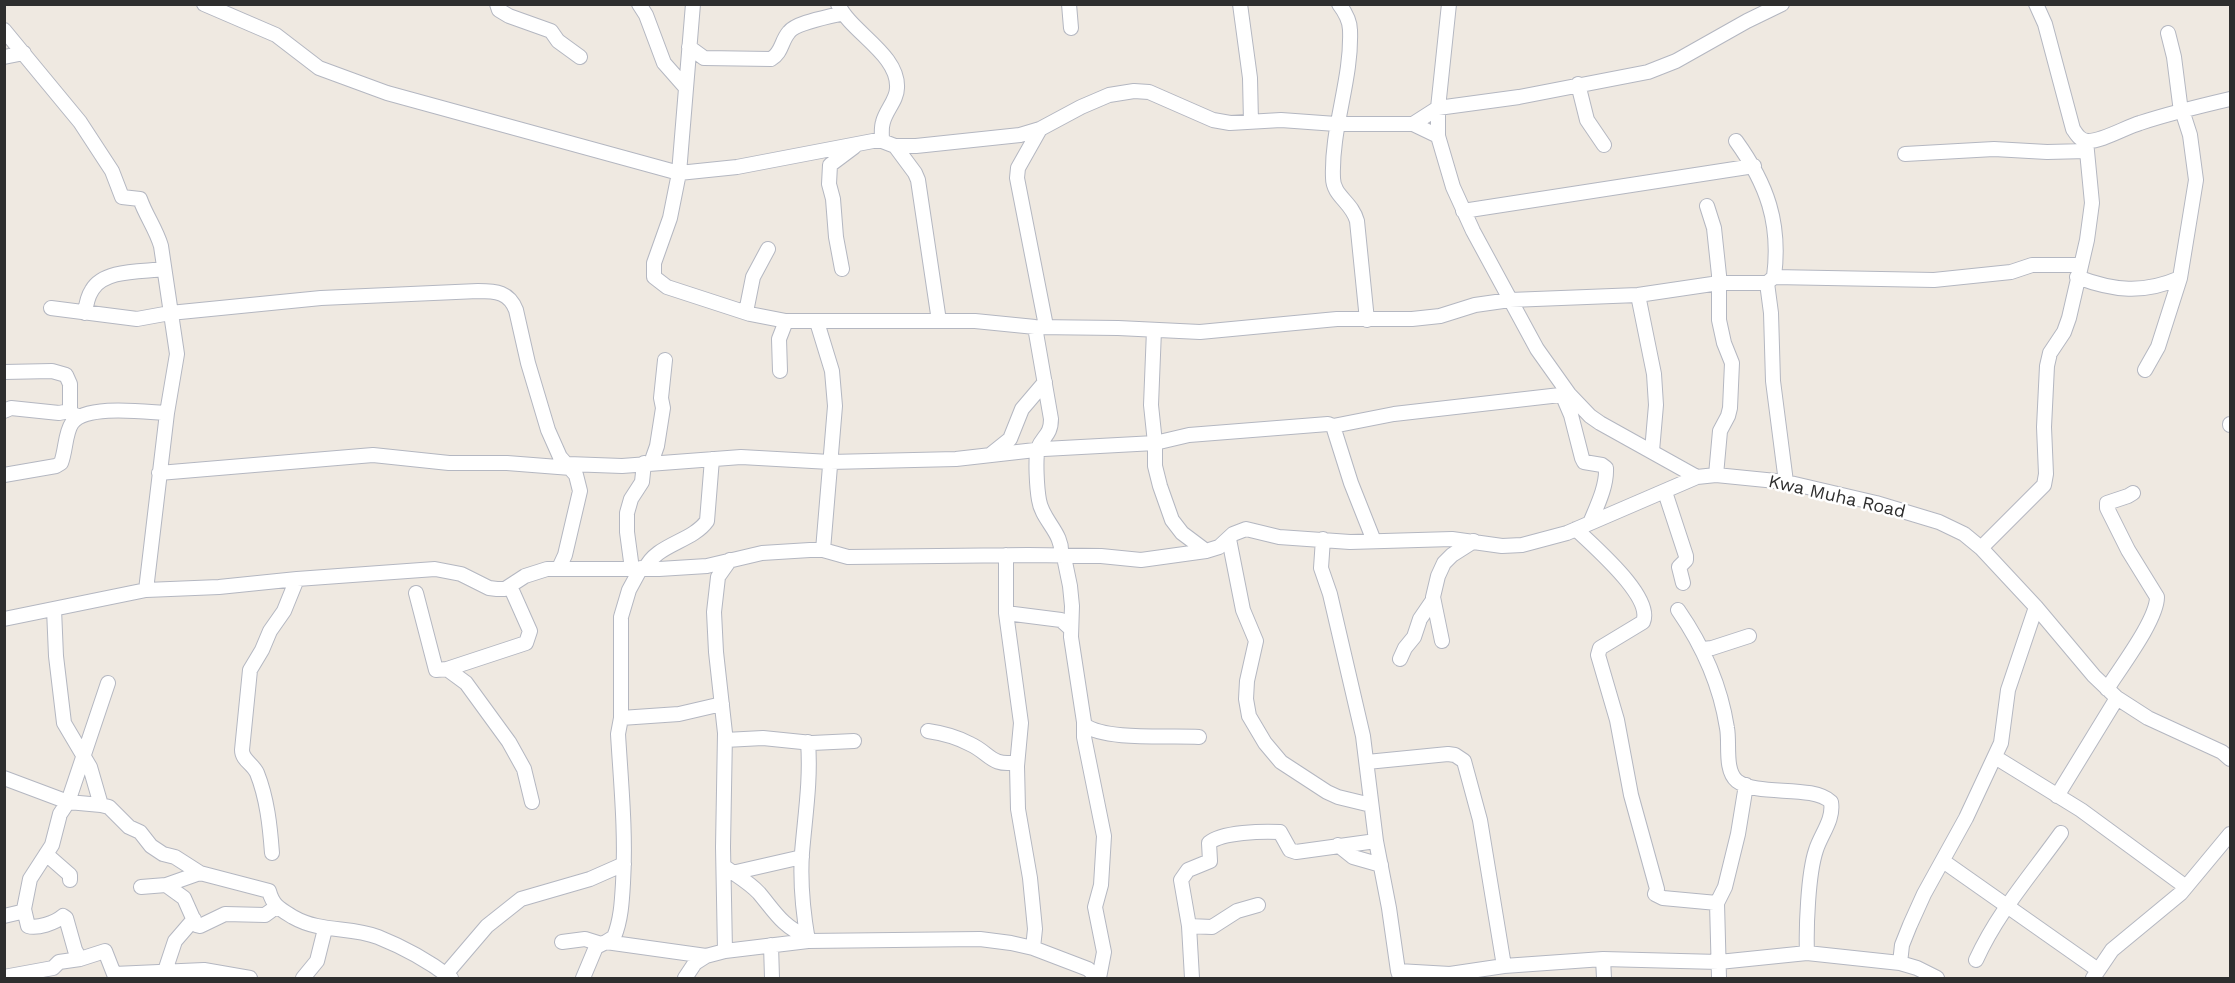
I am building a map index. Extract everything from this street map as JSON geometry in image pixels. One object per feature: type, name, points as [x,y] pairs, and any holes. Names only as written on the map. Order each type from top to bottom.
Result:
[{"type":"street","points":[[204,4],[276,34],[319,68],[352,81],[387,93],[679,173],[737,167],[873,141],[889,144],[1020,135],[1040,129],[1109,95],[1134,91],[1149,92],[1213,120],[1230,123],[1281,120],[1336,124],[1413,124],[1438,136]]},
{"type":"street","points":[[497,4],[499,10],[509,16],[551,31],[558,41],[580,57]]},
{"type":"street","points":[[639,4],[646,15],[664,63],[686,88]]},
{"type":"street","points":[[693,4],[679,173],[670,218],[654,263],[654,277],[667,287],[746,312],[786,321],[975,321],[1041,327],[1200,332],[1327,320],[1412,319],[1440,316],[1475,305],[1510,300],[1638,295],[1719,283],[1771,280],[1934,280],[2011,272],[2032,265],[2079,271],[2099,285],[2137,290],[2180,278]]},
{"type":"street","points":[[1069,4],[1071,28]]},
{"type":"street","points":[[1240,4],[1250,78],[1251,122]]},
{"type":"street","points":[[1339,4],[1350,29],[1347,67],[1336,124],[1333,185],[1336,192],[1352,208],[1357,221],[1366,320]]},
{"type":"street","points":[[1449,4],[1438,108],[1438,136],[1462,211],[1510,300],[1566,394],[1590,416],[1697,477]]},
{"type":"street","points":[[1413,124],[1438,108],[1519,97],[1648,72],[1676,61],[1782,4]]},
{"type":"street","points":[[1981,548],[2044,485],[2047,366],[2050,353],[2066,325],[2087,240],[2092,203],[2086,146],[2073,129],[2045,24],[2036,4]]},
{"type":"street","points":[[689,47],[704,58],[771,59],[778,53],[793,28],[841,9],[888,62],[897,80],[894,98],[882,124],[889,144],[915,173],[918,180],[939,321]]},
{"type":"street","points":[[4,30],[80,122],[112,171],[122,197],[140,199],[145,213],[157,232],[177,354],[159,473],[146,590]]},
{"type":"street","points":[[2145,370],[2158,347],[2180,278],[2196,180],[2190,135],[2182,110],[2168,33]]},
{"type":"street","points":[[4,57],[24,53]]},
{"type":"street","points":[[1578,84],[1587,120],[1604,145]]},
{"type":"street","points":[[1905,154],[1994,149],[2047,152],[2086,146],[2095,140],[2137,124],[2182,110],[2230,99]]},
{"type":"street","points":[[685,978],[695,963],[706,956],[725,951],[808,939],[980,939],[1033,948],[1088,969],[1098,978],[1104,952],[1097,928],[1095,907],[1101,885],[1104,836],[1084,737],[1071,637],[1070,586],[1060,542],[1039,502],[1038,450],[1051,425],[1041,327],[1017,178],[1018,168],[1040,129]]},
{"type":"street","points":[[1736,141],[1754,166],[1771,206],[1775,239],[1771,280],[1773,381],[1786,482]]},
{"type":"street","points":[[842,269],[829,184],[830,165],[856,146]]},
{"type":"street","points":[[1462,211],[1754,166]]},
{"type":"street","points":[[1707,206],[1714,228],[1719,283],[1719,320],[1724,343],[1732,363],[1730,408],[1720,431],[1716,475]]},
{"type":"street","points":[[746,312],[753,277],[768,249]]},
{"type":"street","points":[[85,313],[91,290],[103,279],[164,269]]},
{"type":"street","points":[[51,308],[137,319],[170,313],[332,298],[478,291],[501,293],[513,302],[548,430],[560,457],[576,475],[580,491],[565,555],[559,568]]},
{"type":"street","points":[[1638,295],[1654,381],[1656,405],[1652,451]]},
{"type":"street","points":[[780,371],[779,339],[786,321]]},
{"type":"street","points":[[817,322],[832,371],[835,406],[823,550]]},
{"type":"street","points":[[1154,330],[1151,405],[1155,466],[1166,507],[1172,520],[1182,534],[1206,551]]},
{"type":"street","points":[[639,569],[627,532],[627,513],[642,482],[647,463],[657,446],[663,408],[661,398],[665,360]]},
{"type":"street","points":[[4,372],[52,371],[66,375],[70,384],[74,413],[61,462],[56,466],[4,474]]},
{"type":"street","points":[[990,455],[1008,442],[1022,409],[1045,382]]},
{"type":"street","points":[[159,473],[373,455],[449,463],[569,466],[614,466],[741,457],[830,462],[956,459],[1038,450],[1155,443],[1189,435],[1328,424],[1333,426],[1394,414],[1566,394]]},
{"type":"street","points":[[1566,394],[1584,462],[1602,465],[1606,468],[1599,504],[1590,523]]},
{"type":"street","points":[[4,411],[11,408],[59,413],[111,411],[167,413]]},
{"type":"street","points":[[1333,426],[1370,541]]},
{"type":"street","points":[[584,978],[596,947],[614,938],[621,909],[625,834],[618,734],[621,717],[621,617],[629,590],[639,569],[657,554],[701,528],[707,521],[712,459]]},
{"type":"street","name":"Kwa Muha Road","points":[[510,586],[536,572],[559,568],[639,569],[707,566],[762,554],[823,550],[848,557],[1006,555],[1101,556],[1141,560],[1206,551],[1219,547],[1233,534],[1246,529],[1279,537],[1370,541],[1452,539],[1502,546],[1522,546],[1576,529],[1697,477],[1716,475],[1786,482],[1876,503],[1939,522],[1964,534],[1981,548],[2036,607],[2112,694],[2148,718],[2222,752],[2230,759]]},
{"type":"street","points":[[1665,492],[1686,556],[1686,560],[1679,567],[1683,583]]},
{"type":"street","points":[[2057,796],[2157,606],[2157,597],[2128,550],[2107,508],[2107,503],[2133,493]]},
{"type":"street","points":[[1576,529],[1628,581],[1646,613],[1643,622],[1600,648],[1598,655],[1617,720],[1631,795],[1657,889],[1655,894],[1662,898],[1717,903]]},
{"type":"street","points":[[1229,539],[1243,610],[1256,641],[1248,666],[1246,699],[1249,716],[1272,754],[1281,762],[1327,792],[1371,806]]},
{"type":"street","points":[[1323,539],[1321,568],[1346,659],[1367,762],[1376,841],[1398,976],[1450,974],[1504,966],[1603,959],[1719,962],[1807,953],[1900,963],[1937,978]]},
{"type":"street","points":[[1400,659],[1414,637],[1420,619],[1433,600],[1438,576],[1444,563],[1474,541]]},
{"type":"street","points":[[1006,555],[1006,613],[1021,723],[1017,762],[1018,809],[1030,878],[1035,929],[1033,948]]},
{"type":"street","points":[[725,951],[729,870],[723,847],[725,740],[714,622],[717,585],[721,571],[730,560]]},
{"type":"street","points":[[707,566],[717,585]]},
{"type":"street","points":[[4,619],[146,590],[219,587],[435,569],[461,574],[489,588],[505,589],[510,586],[530,631],[526,643],[447,669],[436,670],[416,593]]},
{"type":"street","points":[[273,853],[267,810],[257,773],[242,755],[242,750],[250,670],[270,631],[284,611],[297,579]]},
{"type":"street","points":[[1433,600],[1442,641]]},
{"type":"street","points":[[1900,963],[1902,945],[1924,894],[1943,861],[2001,742],[2008,690],[2036,607]]},
{"type":"street","points":[[54,609],[56,656],[64,723],[94,776],[101,805]]},
{"type":"street","points":[[1678,610],[1703,649],[1714,675],[1724,709],[1732,773],[1737,780],[1746,785],[1818,796],[1831,802],[1832,808],[1827,829],[1816,850],[1812,868],[1807,953]]},
{"type":"street","points":[[1006,613],[1061,620],[1071,629]]},
{"type":"street","points":[[1703,649],[1749,636]]},
{"type":"street","points":[[447,669],[466,683],[509,742],[524,769],[532,802]]},
{"type":"street","points":[[80,959],[63,916],[35,928],[28,926],[24,909],[30,879],[52,845],[60,814],[68,802],[108,683]]},
{"type":"street","points":[[621,717],[679,714],[722,704]]},
{"type":"street","points":[[1084,725],[1088,728],[1113,733],[1199,736]]},
{"type":"street","points":[[928,731],[955,737],[973,745],[991,760],[1004,765],[1017,762]]},
{"type":"street","points":[[725,740],[763,738],[808,742],[854,741]]},
{"type":"street","points":[[808,742],[810,764],[802,857],[802,894],[808,939]]},
{"type":"street","points":[[1367,762],[1448,754],[1455,755],[1464,761],[1480,820],[1504,966]]},
{"type":"street","points":[[1995,757],[2111,831],[2186,887]]},
{"type":"street","points":[[4,778],[68,802],[101,805],[117,813],[129,826],[140,832],[151,846],[163,854],[175,857],[200,873],[269,891],[276,907],[303,923],[325,929],[376,936],[448,976],[487,926],[521,899],[590,879],[624,864]]},
{"type":"street","points":[[1719,978],[1717,903],[1725,887],[1738,834],[1746,785]]},
{"type":"street","points":[[1192,978],[1189,926],[1181,880],[1188,870],[1210,861],[1209,843],[1213,840],[1230,835],[1275,832],[1283,836],[1293,851],[1376,841]]},
{"type":"street","points":[[1976,960],[2007,905],[2061,833]]},
{"type":"street","points":[[1943,861],[2007,905],[2095,974],[2112,950],[2186,887],[2230,834]]},
{"type":"street","points":[[1338,845],[1353,857],[1381,865]]},
{"type":"street","points":[[46,854],[70,875],[70,880]]},
{"type":"street","points":[[729,870],[802,857]]},
{"type":"street","points":[[729,870],[758,891],[775,915],[808,939]]},
{"type":"street","points":[[141,887],[166,885],[200,873]]},
{"type":"street","points":[[166,885],[184,898],[196,925],[203,926],[225,914],[265,915],[276,907]]},
{"type":"street","points":[[1189,926],[1212,927],[1236,912],[1258,905]]},
{"type":"street","points":[[4,916],[21,912],[24,909]]},
{"type":"street","points":[[165,971],[175,941],[194,919]]},
{"type":"street","points":[[303,978],[316,961],[325,929]]},
{"type":"street","points":[[562,942],[585,939],[706,956]]},
{"type":"street","points":[[771,945],[772,978]]},
{"type":"street","points":[[4,977],[53,968],[59,962],[80,959],[105,951],[114,974],[165,971],[250,978]]},
{"type":"street","points":[[1603,959],[1604,978]]}]
